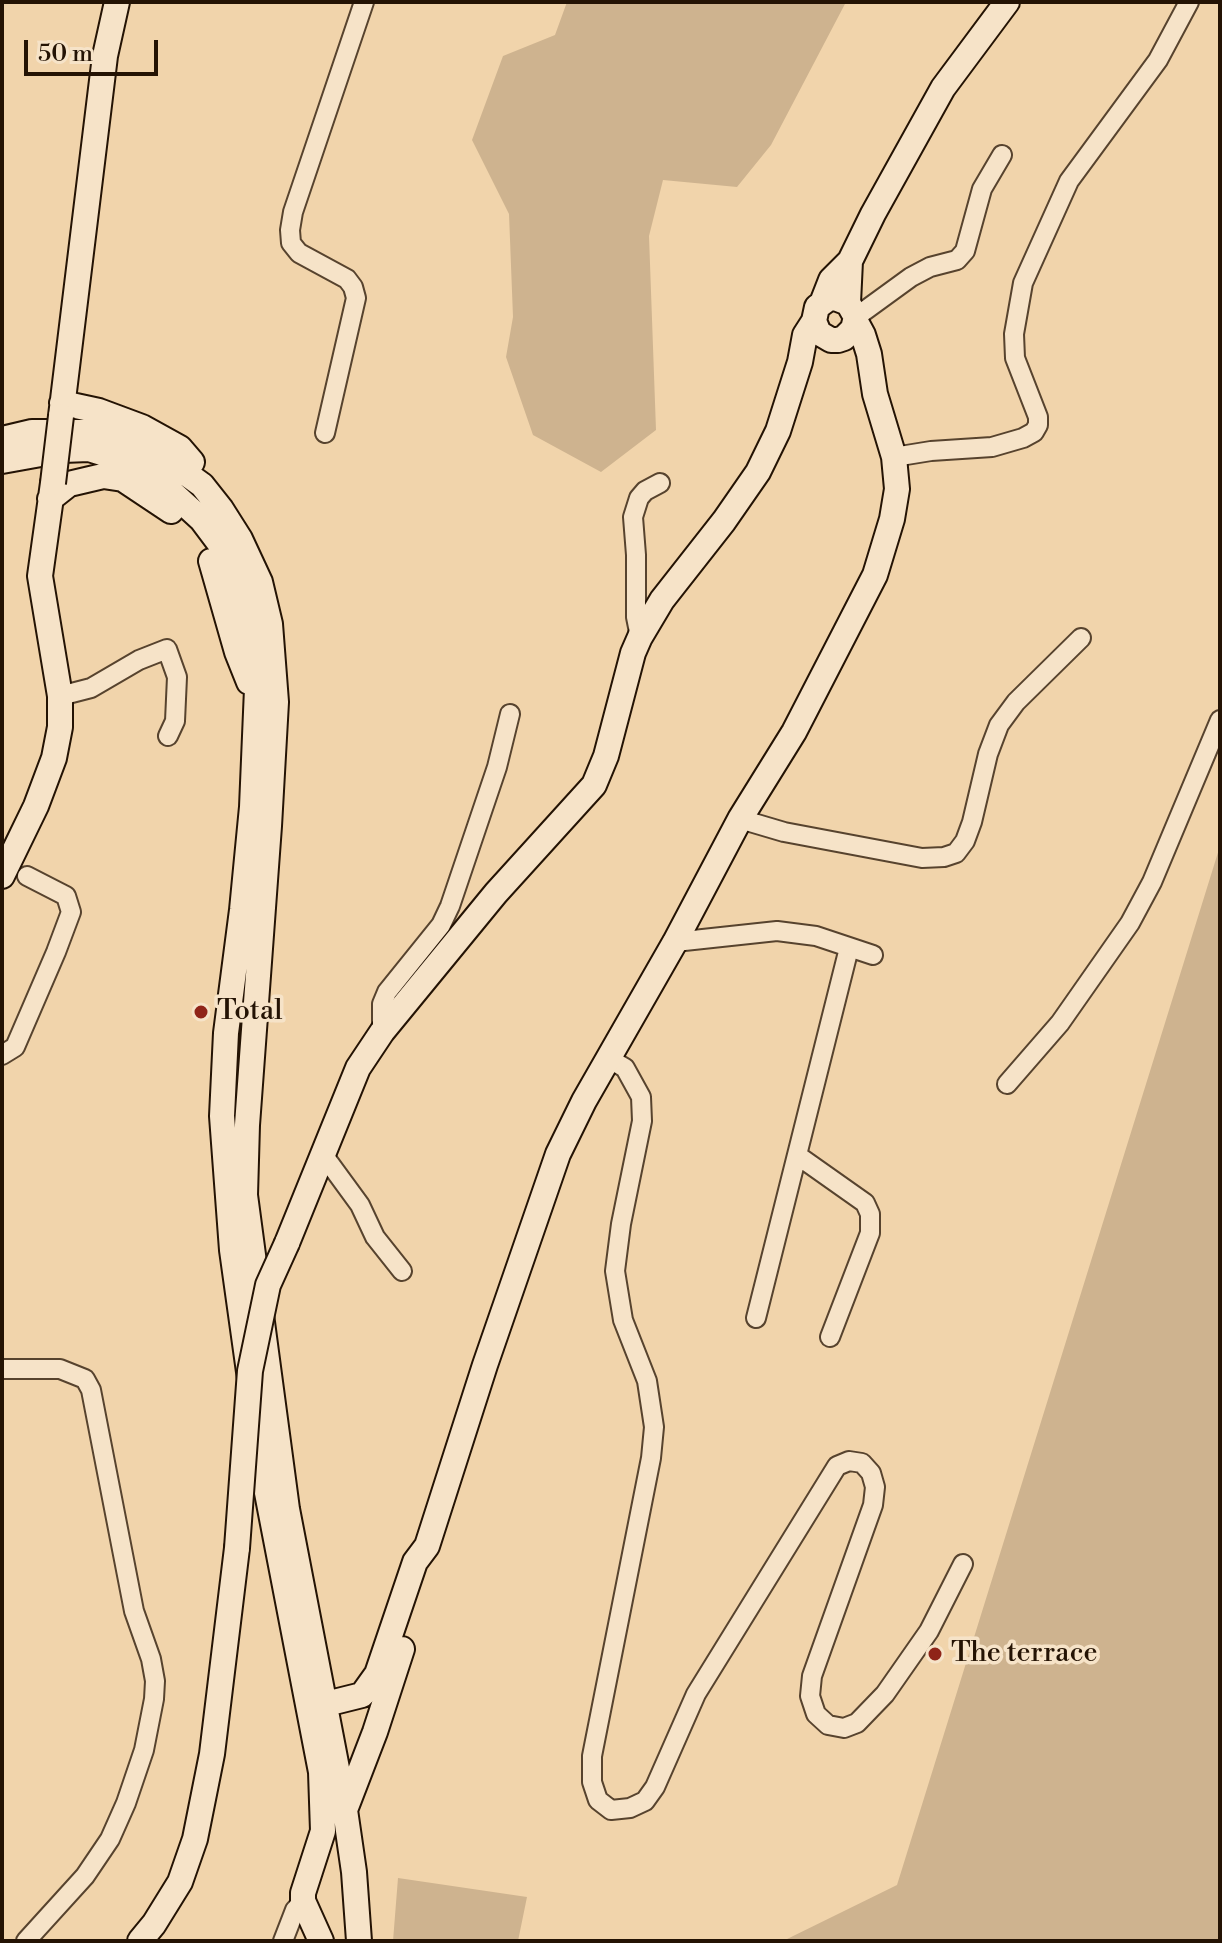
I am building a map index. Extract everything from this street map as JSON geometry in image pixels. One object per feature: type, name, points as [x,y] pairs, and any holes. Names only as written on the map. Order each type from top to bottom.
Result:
[{"type":"street","points":[[2,876],[36,806],[54,758],[60,727],[60,696],[40,576],[105,56],[117,2]]},
{"type":"street","points":[[325,433],[356,298],[347,279],[299,253],[291,243],[290,230],[293,212],[364,2]]},
{"type":"street","points":[[326,1704],[362,1695],[377,1674],[415,1562],[427,1546],[558,1154],[740,819],[794,732],[875,575],[892,519],[897,489],[894,457],[869,363],[852,350],[838,320],[850,261],[943,88],[1007,2]]},
{"type":"street","points":[[894,457],[992,447],[1034,432],[1038,417],[1015,358],[1014,334],[1023,283],[1069,181],[1158,60],[1189,2]]},
{"type":"street","points":[[140,1941],[180,1882],[195,1839],[212,1754],[237,1548],[250,1371],[268,1285],[358,1068],[382,1032],[496,893],[594,785],[606,756],[640,637],[662,600],[758,472],[778,431],[800,362],[805,335],[838,320],[930,267],[957,260],[965,251],[982,189],[1002,155]]},
{"type":"street","points":[[2,461],[63,450],[89,449],[134,463],[172,491],[202,520],[223,548],[241,595],[252,637],[258,665],[252,807],[226,1033],[222,1116],[232,1250],[263,1472],[321,1772],[323,1831],[303,1901],[320,1939],[358,1932],[345,1810],[287,1509],[245,1195],[276,702],[270,624],[260,582],[240,539],[202,485],[188,456],[160,436],[99,411],[62,409]]},
{"type":"street","points":[[2,439],[32,432],[86,432],[141,447],[166,459],[202,485]]},
{"type":"street","points":[[52,491],[103,476],[123,479],[165,505],[189,526],[207,552],[215,571],[237,652],[256,695]]},
{"type":"street","points":[[640,637],[636,617],[633,517],[639,498],[660,483]]},
{"type":"street","points":[[740,819],[784,832],[922,858],[956,853],[965,841],[972,822],[988,754],[999,725],[1016,702],[1081,638]]},
{"type":"street","points":[[60,696],[91,688],[139,660],[167,649],[177,677],[175,721],[168,736]]},
{"type":"street","points":[[382,1032],[382,1004],[387,992],[441,925],[450,906],[497,767],[510,714]]},
{"type":"street","points":[[1007,1084],[1060,1023],[1130,923],[1152,882],[1220,720]]},
{"type":"street","points":[[2,1055],[15,1047],[71,912],[66,896],[27,876]]},
{"type":"street","points":[[675,942],[777,931],[816,936],[873,955]]},
{"type":"street","points":[[756,1318],[849,948]]},
{"type":"street","points":[[608,1058],[625,1068],[641,1097],[642,1121],[615,1271],[616,1294],[647,1381],[654,1427],[636,1541],[592,1756],[592,1782],[598,1800],[611,1810],[630,1808],[645,1801],[655,1787],[696,1694],[837,1466],[849,1461],[862,1463],[871,1473],[875,1487],[873,1505],[812,1676],[810,1696],[816,1714],[828,1725],[844,1728],[857,1723],[885,1694],[929,1631],[963,1564]]},
{"type":"street","points":[[322,1153],[360,1205],[375,1237],[402,1271]]},
{"type":"street","points":[[797,1155],[865,1203],[870,1214],[870,1233],[830,1337]]},
{"type":"street","points":[[2,1369],[60,1369],[85,1379],[91,1390],[124,1567],[155,1681],[144,1750],[110,1839],[85,1876],[26,1941]]},
{"type":"street","points":[[345,1810],[397,1667],[428,1562],[427,1546]]},
{"type":"street","points":[[283,1941],[295,1910],[303,1901]]},
{"type":"shaded area","points":[[567,2],[846,2],[771,145],[737,187],[663,180],[649,236],[656,430],[601,472],[533,435],[506,357],[513,317],[509,214],[472,140],[503,56],[555,35]]},
{"type":"shaded area","points":[[1220,846],[1220,1941],[783,1941],[897,1885]]},
{"type":"shaded area","points":[[398,1878],[527,1897],[518,1941],[393,1941]]},
{"type":"place","name":"Total","points":[[201,1012]]},
{"type":"place","name":"The terrace","points":[[935,1654]]}]
